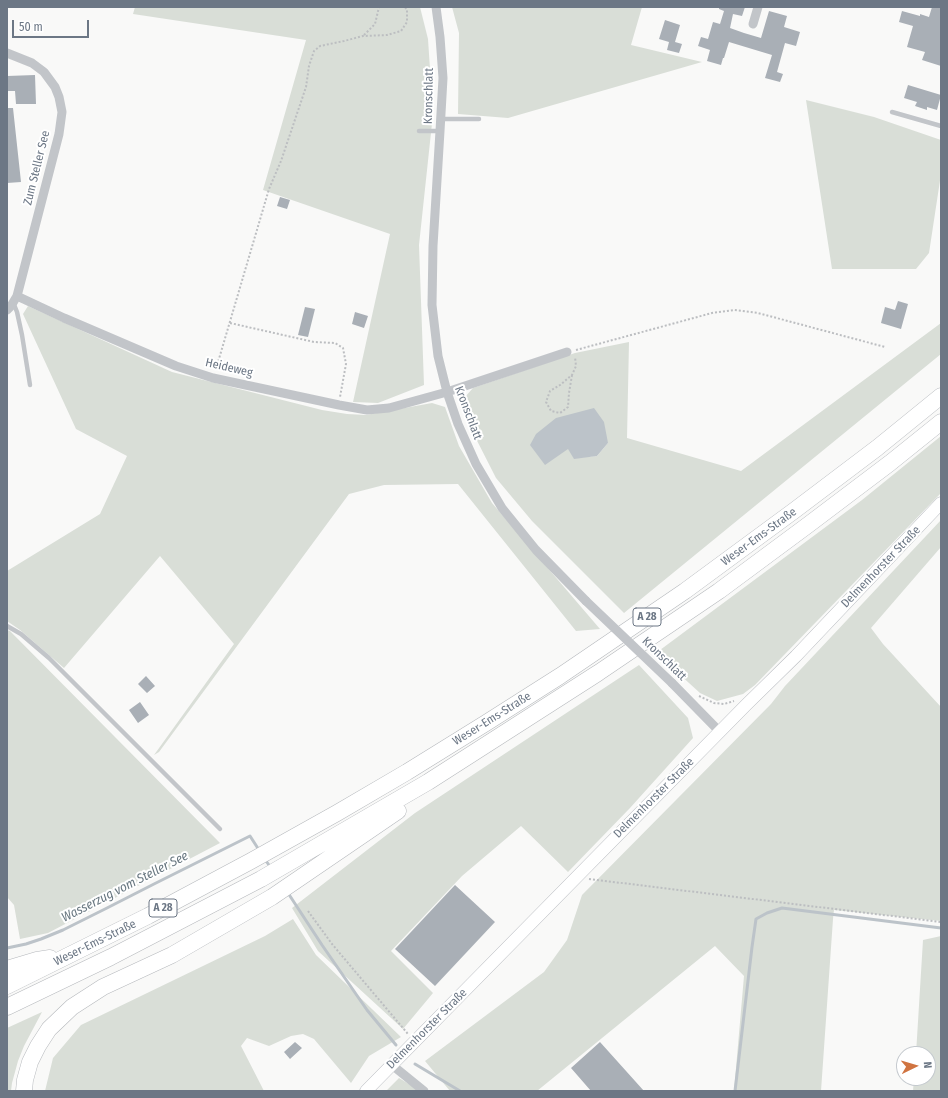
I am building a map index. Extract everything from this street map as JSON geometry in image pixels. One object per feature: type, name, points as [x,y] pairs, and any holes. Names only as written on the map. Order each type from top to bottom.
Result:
[{"type":"highway","name":"Weser-Ems-Straße","points":[[7,986],[74,954],[251,861],[414,768],[486,723],[685,591],[877,448],[941,396]]},
{"type":"highway","name":"Weser-Ems-Straße","points":[[7,1007],[111,957],[261,879],[428,782],[598,673],[719,591],[814,521],[941,422]]},
{"type":"highway","points":[[24,1091],[25,1080],[30,1062],[38,1046],[49,1029],[72,1007],[103,987],[172,955],[272,897],[421,795],[428,782]]},
{"type":"highway","points":[[7,969],[37,960],[74,954]]},
{"type":"street","name":"Kronschlatt","points":[[436,7],[440,37],[442,72],[441,119],[433,246],[432,305],[438,356],[447,392],[458,424],[476,464],[502,508],[536,550],[720,732]]},
{"type":"street","points":[[753,24],[758,7]]},
{"type":"street","name":"Zum Steller See","points":[[7,53],[32,63],[44,72],[55,87],[62,112],[59,134],[15,299],[7,310]]},
{"type":"street","name":"Heideweg","points":[[15,299],[64,318],[176,366],[214,378],[367,410],[389,408],[447,392],[567,352]]},
{"type":"street","name":"Delmenhorster Straße","points":[[366,1091],[746,704],[796,656],[941,503]]},
{"type":"street","points":[[392,1065],[424,1091]]},
{"type":"lane","points":[[892,112],[941,126]]},
{"type":"lane","points":[[441,119],[480,119]]},
{"type":"lane","points":[[419,131],[440,131]]},
{"type":"lane","points":[[15,299],[30,385]]},
{"type":"lane","points":[[7,626],[21,634],[49,658],[220,829]]},
{"type":"path","points":[[363,36],[375,24],[379,7]]},
{"type":"path","points":[[214,378],[269,189],[281,161],[306,87],[309,66],[314,51],[320,46],[363,36],[387,35],[401,32],[407,22],[407,10],[405,7]]},
{"type":"path","points":[[567,352],[712,313],[734,310],[758,313],[885,348]]},
{"type":"path","points":[[230,323],[314,342],[335,343],[342,348],[346,364],[339,404]]},
{"type":"path","points":[[567,352],[575,357],[576,366],[572,374],[568,407],[560,413],[551,411],[546,402],[550,391],[560,385],[572,374]]},
{"type":"path","points":[[699,696],[714,703],[724,704],[739,698],[746,704]]},
{"type":"path","points":[[576,878],[941,922]]},
{"type":"path","points":[[308,911],[332,944],[414,1043]]},
{"type":"shaded area","points":[[135,7],[420,7],[428,39],[433,114],[419,245],[424,385],[378,403],[353,402],[390,234],[263,190],[306,40],[133,14]]},
{"type":"shaded area","points":[[452,7],[642,7],[631,45],[702,62],[508,118],[458,114],[459,33]]},
{"type":"shaded area","points":[[806,100],[874,117],[941,140],[941,174],[929,253],[916,269],[832,269]]},
{"type":"shaded area","points":[[28,306],[172,372],[322,410],[366,415],[432,403],[445,407],[459,446],[492,503],[600,629],[576,631],[458,484],[384,485],[349,494],[159,752],[154,755],[234,644],[160,556],[64,668],[20,630],[7,621],[7,571],[100,514],[127,456],[76,429],[23,314]]},
{"type":"shaded area","points":[[941,323],[941,354],[624,613],[532,521],[496,478],[466,419],[465,397],[473,388],[575,353],[629,342],[627,438],[741,471]],"holes":[[[608,443],[597,456],[574,458],[569,449]]]},
{"type":"shaded area","points":[[594,408],[604,422],[608,443],[597,456],[574,459],[568,449],[545,465],[530,445],[536,434],[556,418]]},
{"type":"shaded area","points":[[941,436],[941,493],[755,685],[743,694],[717,701],[700,693],[656,653],[862,500]]},
{"type":"shaded area","points":[[941,520],[941,547],[871,628],[883,644],[941,707],[941,921],[834,910],[821,1091],[734,1091],[744,976],[715,946],[537,1091],[450,1091],[425,1061],[544,972],[567,940],[582,895],[771,704],[785,686]]},
{"type":"shaded area","points":[[7,630],[10,631],[220,843],[48,933],[20,939],[14,905],[7,897]]},
{"type":"shaded area","points":[[639,665],[688,718],[693,738],[630,808],[568,872],[521,826],[462,876],[391,951],[433,993],[403,1029],[318,951],[292,908],[415,813]]},
{"type":"shaded area","points":[[293,919],[316,955],[401,1037],[369,1056],[351,1083],[314,1039],[303,1034],[291,1036],[269,1046],[247,1038],[241,1046],[264,1091],[45,1091],[53,1058],[81,1025],[265,936]]},
{"type":"shaded area","points":[[941,936],[941,1091],[913,1091],[913,1086],[936,1086],[936,1046],[916,1046],[923,940]]},
{"type":"shaded area","points":[[42,1012],[24,1046],[18,1061],[11,1091],[7,1091],[7,1028]]},
{"type":"shaded area","points":[[399,1078],[412,1086],[418,1091],[386,1091]]},
{"type":"building","points":[[719,7],[745,7],[742,16],[733,14],[730,28],[761,38],[769,11],[787,16],[784,27],[800,32],[796,46],[785,43],[777,72],[783,74],[780,82],[765,78],[772,55],[729,42],[721,65],[707,61],[710,50],[698,46],[701,37],[708,39],[713,22],[720,24],[724,11],[719,9]]},
{"type":"building","points":[[932,7],[941,7],[941,66],[922,60],[925,52],[907,47],[913,26],[899,22],[902,11],[929,17]]},
{"type":"building","points":[[665,20],[680,25],[675,42],[682,44],[679,53],[667,50],[669,42],[659,39]]},
{"type":"building","points":[[35,75],[36,104],[16,104],[15,91],[7,91],[7,76]]},
{"type":"building","points":[[908,85],[941,95],[937,110],[927,107],[927,110],[915,106],[917,102],[904,98]]},
{"type":"building","points":[[7,108],[13,108],[21,182],[7,183]]},
{"type":"building","points":[[280,197],[290,200],[287,209],[277,206]]},
{"type":"building","points":[[898,301],[908,304],[901,329],[881,323],[885,307],[895,310]]},
{"type":"building","points":[[305,307],[315,309],[308,337],[298,335]]},
{"type":"building","points":[[355,312],[368,316],[364,328],[352,324]]},
{"type":"building","points":[[146,676],[155,686],[147,693],[138,684]]},
{"type":"building","points":[[140,702],[149,715],[138,723],[129,710]]},
{"type":"building","points":[[455,885],[495,922],[435,986],[395,949]]},
{"type":"building","points":[[295,1042],[302,1048],[290,1059],[284,1052]]},
{"type":"building","points":[[600,1042],[644,1091],[591,1091],[571,1068]]},
{"type":"waterway","name":"Wasserzug vom Steller See","points":[[7,948],[26,944],[63,930],[250,836],[259,850]]},
{"type":"waterway","points":[[264,858],[271,868]]},
{"type":"waterway","points":[[288,893],[367,1010],[396,1045]]},
{"type":"waterway","points":[[735,1091],[756,919],[767,913],[782,908],[941,928]]},
{"type":"waterway","points":[[415,1064],[460,1091]]}]
